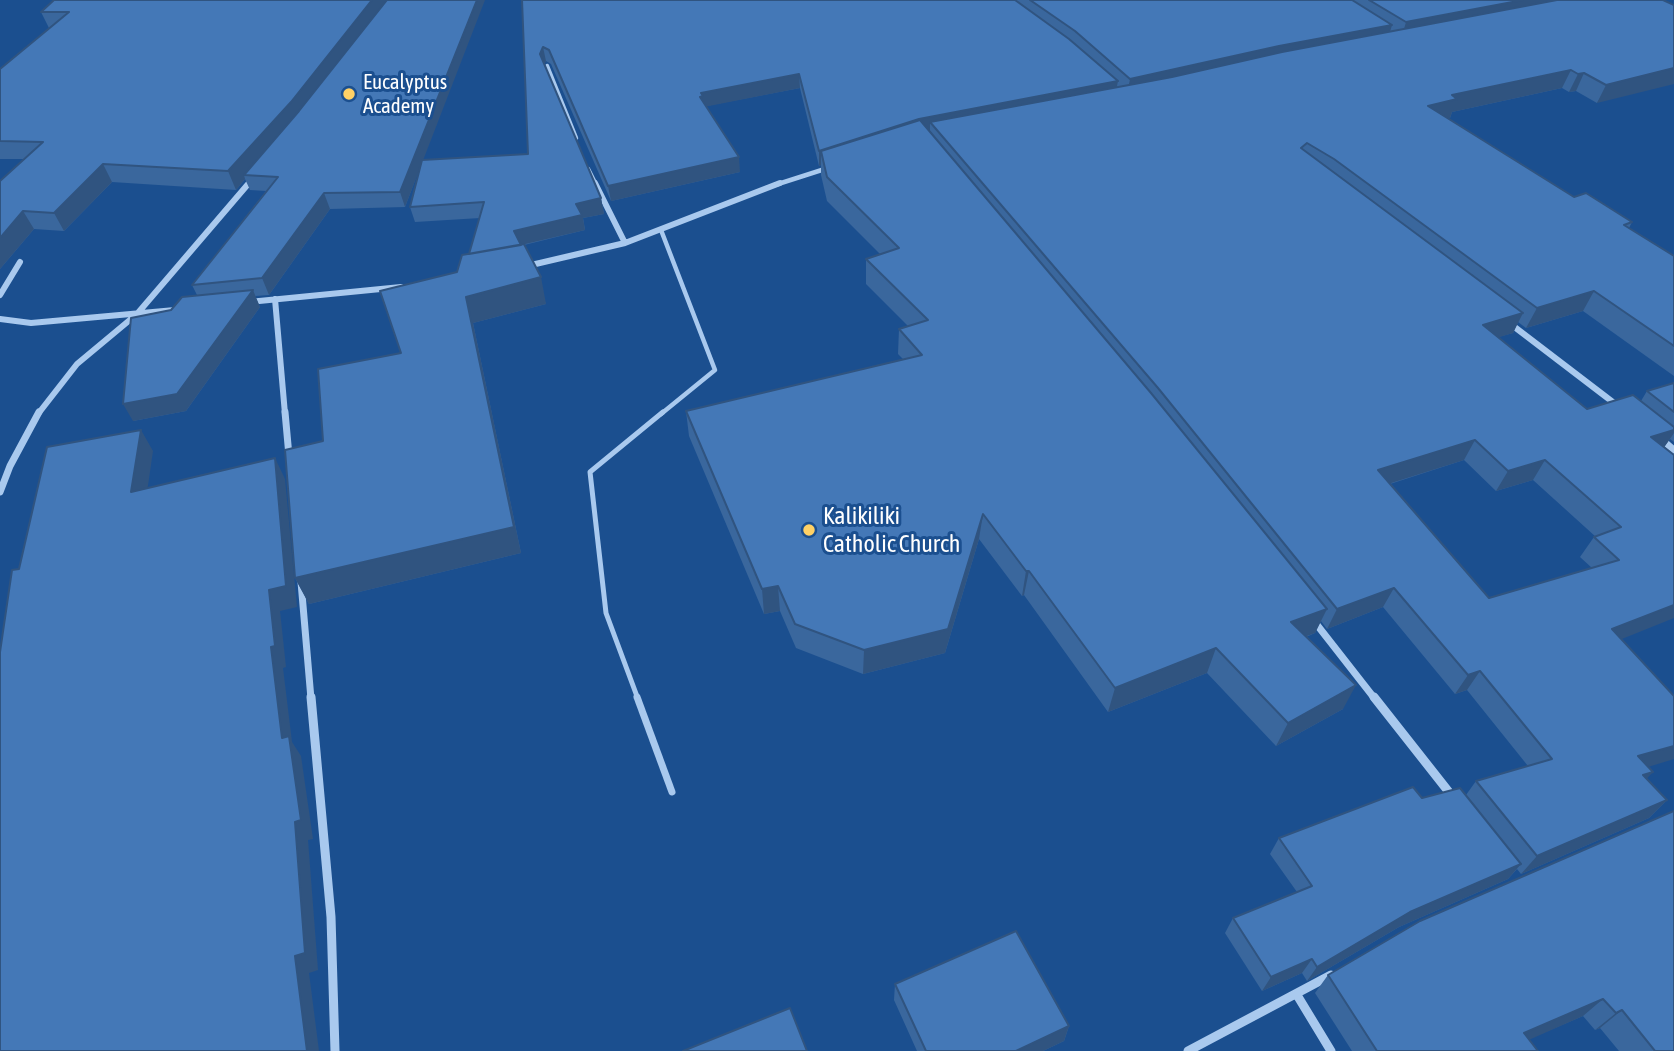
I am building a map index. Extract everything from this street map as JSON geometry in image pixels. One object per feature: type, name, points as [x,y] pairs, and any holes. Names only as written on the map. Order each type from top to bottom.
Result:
[{"type":"street","points":[[547,66],[580,150]]},
{"type":"street","points":[[585,163],[625,243]]},
{"type":"street","points":[[524,266],[625,243],[766,188],[830,167]]},
{"type":"street","points":[[0,492],[10,466],[43,404],[77,364],[137,314],[258,173]]},
{"type":"street","points":[[0,295],[20,262]]},
{"type":"street","points":[[247,302],[410,285]]},
{"type":"street","points":[[275,299],[290,464]]},
{"type":"street","points":[[0,319],[31,323],[178,310]]},
{"type":"street","points":[[1502,317],[1620,408]]},
{"type":"street","points":[[1653,433],[1674,450]]},
{"type":"street","points":[[300,573],[331,917],[335,1051]]},
{"type":"street","points":[[1307,612],[1459,806]]},
{"type":"street","points":[[1188,1051],[1344,968]]},
{"type":"street","points":[[1297,995],[1331,1051]]},
{"type":"lane","points":[[662,230],[715,370],[590,472],[606,613],[672,792]]},
{"type":"building","points":[[54,0],[372,0],[291,102],[228,171],[103,164],[54,213],[23,211],[0,238],[0,181],[43,142],[0,141],[0,69],[69,12],[41,12]]},
{"type":"building","points":[[387,0],[477,0],[400,192],[324,193],[262,278],[192,285],[278,177],[244,175]]},
{"type":"building","points":[[522,0],[1015,0],[1069,39],[1118,81],[919,119],[819,151],[799,74],[701,93],[703,96],[700,97],[739,157],[608,186],[549,50],[543,47],[540,54],[601,198],[576,204],[582,215],[514,231],[521,245],[469,254],[484,202],[410,207],[422,160],[528,154]]},
{"type":"building","points":[[1030,0],[1352,0],[1392,25],[1279,46],[1130,79],[1075,31]]},
{"type":"building","points":[[1369,0],[1523,0],[1406,22]]},
{"type":"building","points":[[1557,0],[1663,0],[1674,5],[1674,68],[1606,85],[1584,73],[1578,74],[1571,70],[1452,95],[1457,99],[1428,106],[1574,197],[1586,193],[1632,222],[1624,225],[1674,256],[1674,346],[1594,291],[1537,308],[1334,159],[1307,143],[1301,148],[1523,313],[1483,325],[1587,409],[1633,395],[1674,427],[1674,430],[1651,437],[1674,455],[1674,605],[1612,629],[1674,696],[1674,746],[1638,756],[1653,772],[1643,775],[1667,800],[1537,856],[1476,781],[1552,759],[1480,671],[1468,675],[1394,588],[1337,609],[1158,388],[930,122],[1172,77],[1282,52]],"holes":[[[1475,440],[1508,471],[1545,460],[1621,527],[1594,537],[1619,560],[1489,598],[1378,470]]]},
{"type":"building","points":[[920,120],[1151,393],[1327,609],[1291,622],[1356,685],[1288,723],[1216,648],[1115,688],[1029,571],[1026,571],[983,514],[948,629],[864,650],[795,624],[778,586],[762,589],[686,411],[922,355],[899,329],[928,320],[866,259],[899,248],[827,177],[821,151]]},
{"type":"building","points":[[524,244],[541,277],[466,297],[514,527],[295,578],[285,450],[323,441],[318,369],[401,353],[380,291],[457,272],[462,255]]},
{"type":"building","points":[[253,290],[177,394],[123,404],[131,318],[171,310],[182,297]]},
{"type":"building","points":[[1674,383],[1674,412],[1647,391]]},
{"type":"building","points":[[141,430],[131,492],[275,458],[286,586],[269,590],[275,646],[271,647],[282,738],[289,736],[301,820],[295,822],[305,953],[295,956],[307,1051],[0,1051],[0,652],[12,570],[19,569],[47,447]]},
{"type":"building","points":[[1413,787],[1422,798],[1460,788],[1521,864],[1410,912],[1317,967],[1312,959],[1271,977],[1233,918],[1312,886],[1279,838]]},
{"type":"building","points":[[1674,811],[1674,1051],[1655,1051],[1622,1010],[1616,1013],[1603,999],[1524,1033],[1538,1051],[1377,1051],[1328,975],[1420,921]]},
{"type":"building","points":[[1016,931],[1069,1026],[1016,1051],[926,1051],[895,984]]},
{"type":"building","points":[[790,1008],[807,1051],[683,1051]]},
{"type":"place","name":"Eucalyptus Academy","points":[[349,94]]},
{"type":"place","name":"Kalikiliki Catholic Church","points":[[809,530]]}]
